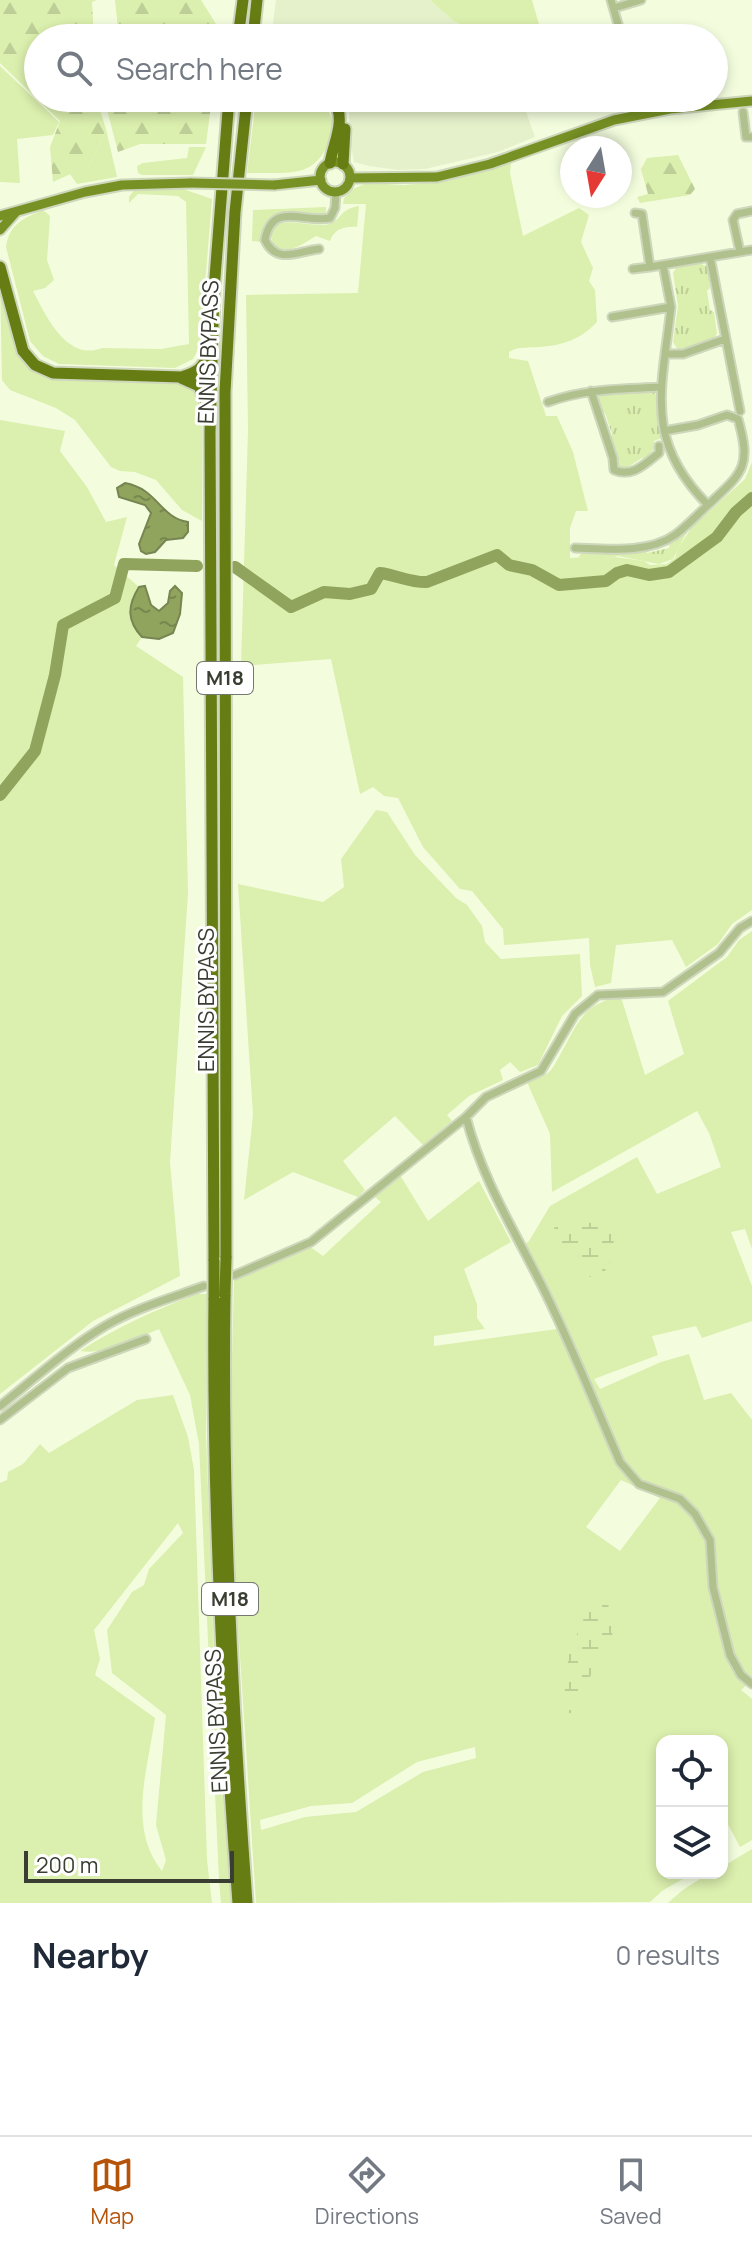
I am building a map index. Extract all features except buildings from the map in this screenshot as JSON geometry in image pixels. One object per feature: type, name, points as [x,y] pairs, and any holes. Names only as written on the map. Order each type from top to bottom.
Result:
[{"type":"highway","points":[[240,24],[243,0]]},
{"type":"highway","points":[[255,24],[257,0]]},
{"type":"highway","name":"ENNIS BYPASS","points":[[220,1259],[210,432],[214,290],[228,112]]},
{"type":"highway","name":"ENNIS BYPASS","points":[[238,1903],[225,1723],[213,1410],[220,1259],[225,437],[232,259],[246,112]]},
{"type":"highway","points":[[337,163],[339,112]]},
{"type":"highway","points":[[337,163],[344,112]]},
{"type":"highway","points":[[0,267],[23,351],[35,365],[53,373],[188,379],[203,392],[210,432]]},
{"type":"highway","points":[[181,377],[197,372],[207,359],[214,290]]},
{"type":"highway","name":"ENNIS BYPASS","points":[[219,1296],[232,1668],[247,1903]]},
{"type":"main road","points":[[728,103],[752,101]]},
{"type":"main road","points":[[350,178],[437,177],[490,164],[632,116],[654,112]]},
{"type":"main road","points":[[337,163],[349,172],[350,178],[344,189],[336,192],[327,189],[321,180],[323,168],[337,163]]},
{"type":"main road","points":[[0,216],[122,185],[274,185],[321,180]]},
{"type":"main road","points":[[0,230],[16,212]]},
{"type":"street","points":[[618,24],[613,4],[641,0]]},
{"type":"street","points":[[632,112],[632,116]]},
{"type":"street","points":[[743,112],[746,137],[752,137]]},
{"type":"street","points":[[319,249],[284,256],[278,254],[265,240],[268,228],[274,220],[285,215],[320,220],[330,218],[335,208],[336,192]]},
{"type":"street","points":[[733,220],[737,214],[752,211]]},
{"type":"street","points":[[729,212],[740,252]]},
{"type":"street","points":[[635,213],[642,214],[650,267]]},
{"type":"street","points":[[633,269],[752,250]]},
{"type":"street","points":[[710,257],[740,411]]},
{"type":"street","points":[[663,265],[671,307],[667,354],[660,387],[660,411],[674,460],[688,485],[708,505]]},
{"type":"street","points":[[612,317],[671,307]]},
{"type":"street","points":[[667,354],[683,354],[725,339]]},
{"type":"street","points":[[548,402],[591,391],[660,387]]},
{"type":"street","points":[[591,391],[614,470],[623,474],[635,471],[659,453],[659,446]]},
{"type":"street","points":[[737,395],[747,393]]},
{"type":"street","points":[[575,548],[613,549],[657,543],[674,536],[738,477],[746,459],[738,419],[727,415],[698,425],[664,431]]},
{"type":"street","points":[[235,1275],[311,1242],[466,1117],[486,1097],[541,1071],[575,1014],[598,995],[663,992],[719,953],[740,928],[752,921]]},
{"type":"street","points":[[466,1117],[475,1152],[498,1205],[545,1292],[620,1462],[639,1484],[680,1499],[695,1514],[710,1540],[713,1587],[730,1655],[741,1675],[752,1684]]},
{"type":"street","points":[[0,1406],[105,1326],[143,1308],[204,1286]]},
{"type":"street","points":[[0,1420],[68,1368],[146,1339]]},
{"type":"street","points":[[70,1351],[78,1364]]},
{"type":"shaded area","points":[[276,0],[430,0],[459,24],[273,24]]},
{"type":"shaded area","points":[[349,112],[526,112],[535,137],[498,152],[425,169],[399,170],[354,162]]},
{"type":"green space","points":[[0,0],[97,0],[92,2],[93,24],[24,24],[24,86],[0,63]]},
{"type":"green space","points":[[115,0],[201,0],[216,24],[118,24]]},
{"type":"green space","points":[[430,0],[532,0],[539,24],[460,24]]},
{"type":"green space","points":[[0,66],[24,89],[24,112],[48,112],[59,122],[53,135],[17,139],[20,183],[0,182]]},
{"type":"green space","points":[[51,112],[101,112],[106,129],[90,165],[53,182],[50,147],[60,121]]},
{"type":"green space","points":[[108,112],[210,112],[206,144],[140,144],[118,152]]},
{"type":"green space","points":[[254,112],[329,112],[335,126],[328,144],[313,165],[292,172],[247,173]]},
{"type":"green space","points":[[106,129],[117,177],[77,184],[70,174],[90,165]]},
{"type":"green space","points":[[189,147],[206,147],[193,175],[138,173],[137,166],[143,163],[187,158]]},
{"type":"green space","points":[[678,155],[695,189],[690,195],[640,203],[637,197],[648,194],[641,169],[647,158]]},
{"type":"green space","points":[[511,163],[510,173],[523,236],[579,208],[589,215],[581,242],[593,268],[589,281],[595,290],[597,322],[585,333],[564,343],[509,352],[509,358],[528,361],[546,416],[557,416],[573,452],[588,511],[576,511],[570,528],[570,558],[600,560],[615,557],[644,561],[650,565],[667,564],[675,558],[691,528],[745,479],[752,462],[752,910],[732,924],[718,944],[686,967],[672,940],[616,945],[611,983],[595,987],[589,938],[504,945],[503,929],[472,891],[460,889],[423,847],[398,798],[384,796],[373,787],[360,794],[331,659],[241,666],[248,430],[246,295],[358,293],[366,204],[343,204],[344,198],[353,189],[367,183],[404,185],[448,181]]},
{"type":"green space","points":[[180,188],[212,199],[200,346],[193,359],[175,368],[59,364],[43,356],[30,341],[6,247],[14,227],[43,210],[50,216],[47,260],[54,280],[45,288],[33,291],[51,324],[68,343],[90,351],[102,348],[161,349],[189,344],[186,202],[178,196],[138,194],[129,203],[135,189]]},
{"type":"green space","points":[[359,206],[357,227],[340,229],[330,241],[316,236],[291,249],[274,246],[271,234],[273,227],[280,223],[329,224],[348,209]]},
{"type":"green space","points":[[326,207],[326,213],[322,216],[277,215],[264,225],[261,242],[252,241],[253,210]]},
{"type":"green space","points":[[699,263],[708,267],[710,288],[707,291],[717,334],[712,340],[678,350],[673,342],[678,306],[673,273],[676,268]]},
{"type":"green space","points":[[0,280],[31,369],[57,379],[181,381],[195,390],[202,401],[202,521],[182,510],[156,480],[111,467],[75,420],[56,408],[10,390],[2,380]]},
{"type":"green space","points":[[602,393],[655,393],[657,398],[661,438],[654,441],[655,447],[645,460],[642,458],[628,469],[617,468],[610,439],[612,434],[605,413],[601,412],[598,397]]},
{"type":"green space","points":[[0,420],[65,431],[60,451],[87,487],[106,522],[127,517],[114,565],[139,587],[132,606],[132,619],[142,637],[136,646],[183,677],[188,893],[170,1162],[180,1276],[93,1321],[0,1394]]},
{"type":"green space","points":[[688,530],[673,559],[659,564],[618,556],[601,560],[578,557],[584,551],[643,549],[647,553],[669,548],[670,542]]},
{"type":"green space","points":[[376,810],[387,812],[415,855],[456,898],[467,905],[482,926],[485,942],[501,959],[580,954],[582,996],[562,1016],[538,1065],[520,1072],[510,1062],[500,1070],[503,1080],[469,1096],[447,1115],[452,1121],[423,1145],[395,1116],[343,1161],[365,1190],[358,1197],[293,1172],[244,1200],[253,1115],[238,884],[323,902],[344,887],[341,859]]},
{"type":"green space","points":[[752,931],[752,1249],[745,1229],[731,1232],[752,1286],[752,1321],[702,1338],[696,1326],[652,1336],[658,1355],[594,1379],[600,1389],[661,1362],[689,1354],[704,1400],[731,1393],[752,1420],[752,1680],[741,1690],[752,1699],[752,1840],[740,1847],[728,1824],[728,1735],[656,1735],[656,1879],[683,1879],[650,1902],[256,1903],[237,1610],[231,1400],[234,1279],[290,1257],[309,1246],[323,1256],[381,1202],[374,1196],[400,1175],[428,1221],[479,1181],[511,1242],[464,1269],[477,1304],[477,1318],[485,1329],[434,1336],[434,1346],[564,1328],[524,1245],[550,1206],[637,1157],[657,1194],[721,1167],[697,1111],[552,1192],[550,1134],[527,1082],[550,1071],[589,1010],[621,997],[645,1075],[684,1054],[668,1001],[727,957],[739,940]],"holes":[[[621,1480],[660,1498],[620,1551],[586,1527]],[[475,1747],[476,1758],[423,1772],[356,1812],[305,1817],[261,1830],[260,1820],[311,1806],[352,1803],[417,1762]]]},
{"type":"green space","points":[[618,1217],[620,1228],[610,1260],[598,1278],[590,1277],[575,1254],[555,1243],[554,1228],[565,1221],[592,1223]]},
{"type":"green space","points":[[197,1294],[207,1294],[206,1435],[216,1707],[231,1903],[221,1903],[219,1880],[199,1444],[190,1395],[159,1329],[110,1349],[80,1351],[108,1334]]},
{"type":"green space","points":[[173,1395],[188,1437],[194,1470],[207,1860],[212,1903],[0,1903],[0,1483],[7,1480],[8,1472],[23,1464],[40,1444],[49,1453],[137,1400]],"holes":[[[178,1523],[183,1533],[149,1569],[144,1585],[132,1592],[107,1630],[112,1673],[166,1715],[156,1825],[166,1860],[162,1871],[151,1854],[143,1817],[145,1777],[155,1718],[95,1675],[100,1659],[94,1630]]]},
{"type":"green space","points":[[608,1603],[613,1633],[571,1713],[562,1714],[569,1653],[590,1604]]},
{"type":"green space","points":[[752,1849],[752,1903],[668,1903],[700,1879],[728,1879],[728,1863]]},
{"type":"water","points":[[125,483],[145,491],[171,515],[188,522],[188,532],[183,538],[166,540],[155,552],[146,554],[141,551],[139,544],[151,513],[145,505],[119,497],[117,488]]},
{"type":"water","points":[[145,586],[151,605],[159,611],[168,603],[170,591],[175,586],[182,593],[180,614],[173,633],[159,639],[142,637],[131,619],[132,601],[139,587]]},
{"type":"waterway","points":[[235,567],[291,607],[324,592],[350,594],[371,589],[380,573],[427,582],[497,555],[509,565],[532,570],[559,585],[606,581],[627,570],[649,575],[669,572],[717,537],[736,512],[752,498]]},
{"type":"waterway","points":[[0,795],[35,751],[55,675],[63,625],[115,598],[124,564],[197,566]]}]
